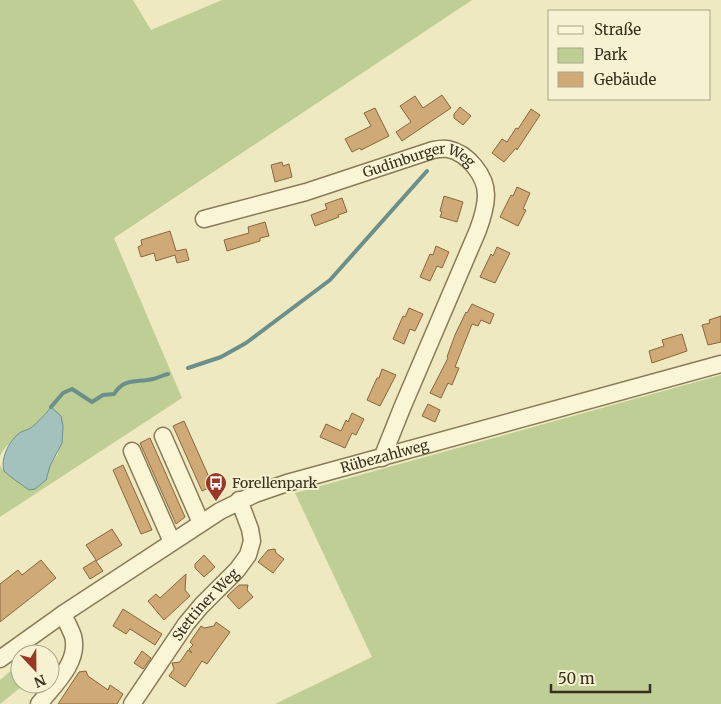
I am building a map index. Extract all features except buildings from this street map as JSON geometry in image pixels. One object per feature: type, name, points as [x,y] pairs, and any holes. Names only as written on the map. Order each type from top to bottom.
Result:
[{"type":"street","name":"Gudinburger Weg","points":[[204,219],[306,192],[433,150],[449,149],[460,154],[466,158],[479,174],[485,187],[486,195],[478,230],[382,458]]},
{"type":"street","name":"Rübezahlweg","points":[[0,659],[63,614],[239,500],[287,483],[721,364]]},
{"type":"street","points":[[164,436],[201,523]]},
{"type":"street","points":[[132,450],[172,542]]},
{"type":"street","name":"Stettiner Weg","points":[[132,704],[186,624],[237,570],[248,555],[252,541],[250,529],[239,500]]},
{"type":"street","points":[[39,704],[72,657],[74,649],[72,635],[63,614]]},
{"type":"green space","points":[[0,0],[133,0],[151,30],[222,0],[472,0],[114,238],[182,398],[0,517],[0,465],[3,470],[46,480],[50,466],[58,454],[61,416],[51,408],[29,429],[20,433],[4,449],[0,456]]},
{"type":"green space","points":[[721,375],[721,704],[275,704],[372,657],[295,493]]},
{"type":"green space","points":[[10,672],[10,694],[12,694],[0,704],[0,680]]},
{"type":"water","points":[[51,407],[61,416],[63,426],[62,443],[50,466],[46,480],[35,489],[29,490],[4,471],[3,460],[13,439],[21,432],[32,427]]},
{"type":"waterway","points":[[188,368],[221,357],[246,343],[330,280],[427,171]]},
{"type":"waterway","points":[[51,407],[63,393],[72,389],[92,402],[103,395],[114,394],[122,385],[127,383],[153,379],[168,374]]},
{"type":"place","name":"Forellenpark","points":[[216,502]]}]
